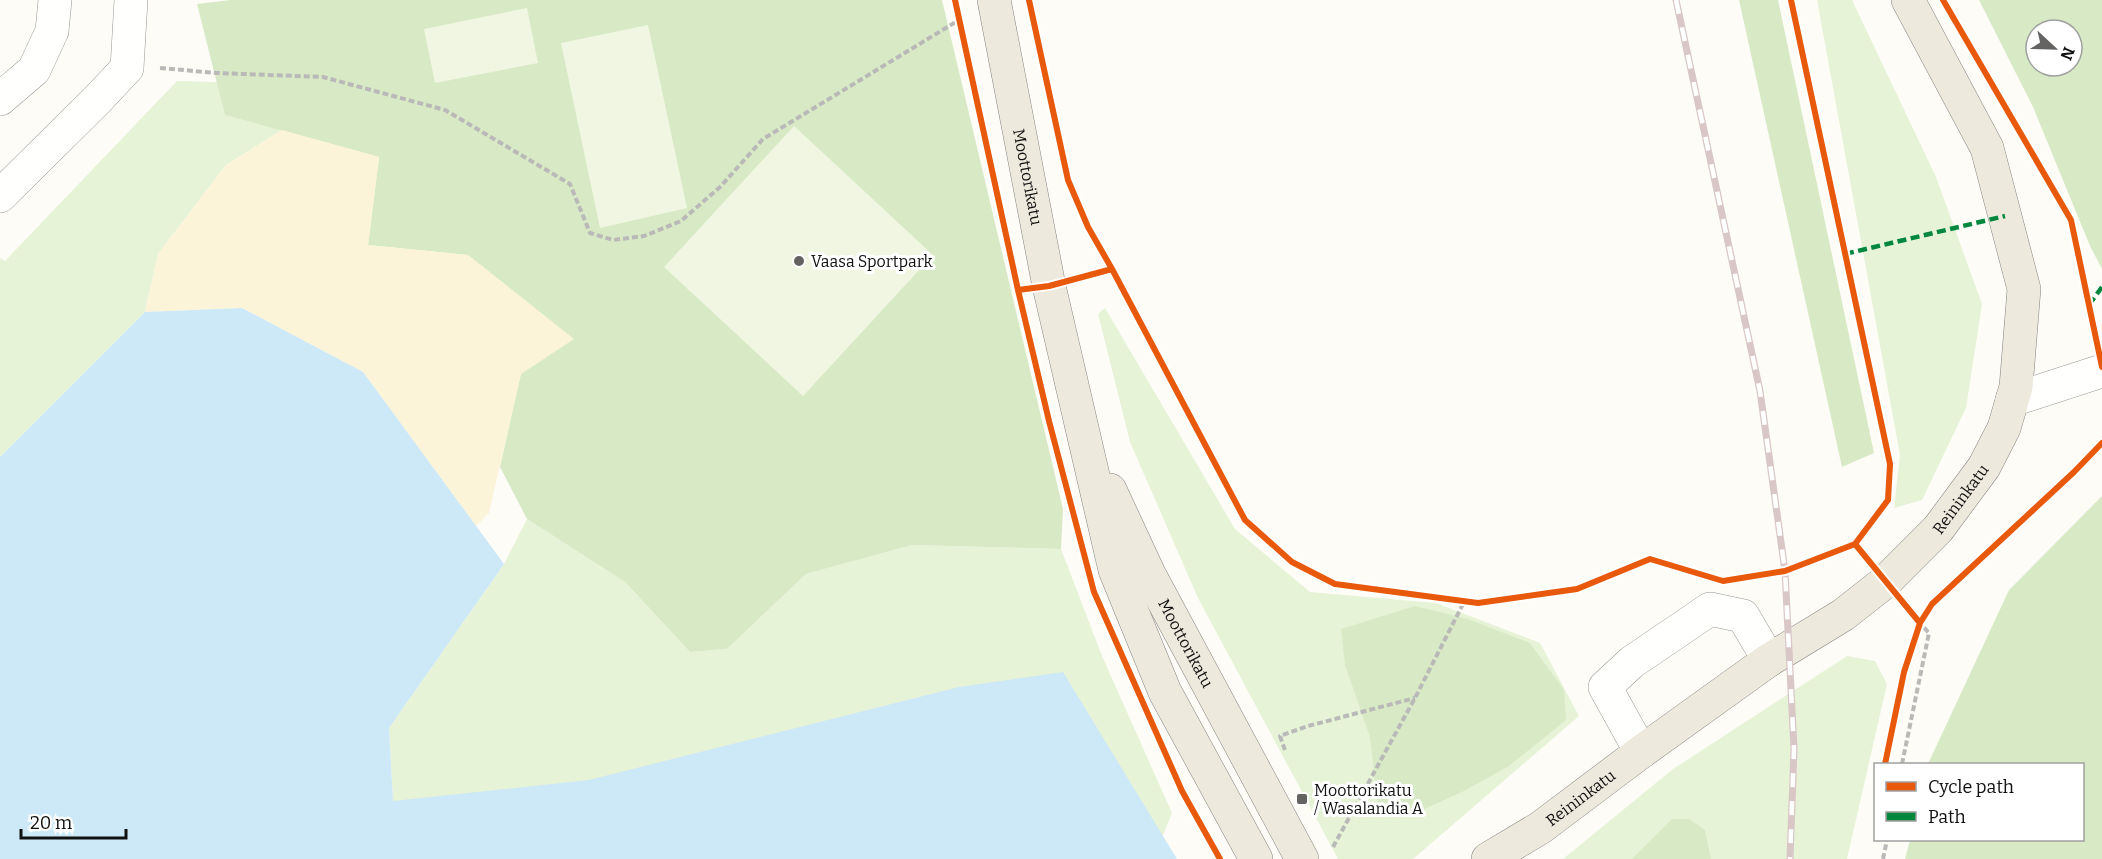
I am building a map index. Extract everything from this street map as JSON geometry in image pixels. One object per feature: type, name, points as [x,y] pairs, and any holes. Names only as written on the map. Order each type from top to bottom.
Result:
[{"type":"main road","name":"Moottorikatu","points":[[994,0],[1049,286],[1115,570],[1165,692],[1256,859]]},
{"type":"main road","name":"Reininkatu","points":[[1488,859],[1540,828],[1769,660],[1842,615],[1885,582],[1938,529],[1984,467],[2004,428],[2016,387],[2024,289],[1987,148],[1908,0]]},
{"type":"main road","name":"Moottorikatu","points":[[1079,423],[1149,574],[1317,854]]},
{"type":"main road","name":"Reininkatu","points":[[1517,859],[1540,828]]},
{"type":"street","points":[[0,99],[34,70],[52,31],[55,0]]},
{"type":"street","points":[[0,196],[99,99],[127,68],[130,0]]},
{"type":"street","points":[[2012,400],[2102,371]]},
{"type":"street","points":[[1641,752],[1605,687],[1632,662],[1710,609],[1743,616],[1769,660]]},
{"type":"path","points":[[957,10],[962,31]]},
{"type":"path","points":[[127,68],[168,68],[217,73],[323,77],[445,110],[570,184],[590,233],[613,240],[644,236],[681,221],[720,187],[763,138],[959,20]]},
{"type":"path","points":[[1885,582],[1929,633],[1902,763]]},
{"type":"path","points":[[1317,854],[1415,698],[1468,602],[1453,600]]},
{"type":"path","points":[[1917,633],[1926,613]]},
{"type":"path","points":[[1288,757],[1280,736],[1308,726],[1415,698]]},
{"type":"path","points":[[1883,859],[1887,841]]},
{"type":"green space","points":[[230,0],[942,0],[1063,509],[1061,549],[912,545],[806,574],[727,649],[690,652],[625,582],[527,519],[500,467],[521,373],[573,339],[468,255],[368,245],[379,157],[225,115],[197,4]]},
{"type":"green space","points":[[1739,0],[1778,0],[1874,453],[1842,467]]},
{"type":"green space","points":[[1817,0],[1852,0],[1936,177],[1982,304],[1966,408],[1922,500],[1894,508],[1900,455]]},
{"type":"green space","points":[[1979,0],[2102,0],[2102,269],[2090,246],[2033,107]]},
{"type":"green space","points":[[527,8],[538,63],[435,83],[424,29]]},
{"type":"green space","points":[[648,25],[687,208],[600,228],[561,43]]},
{"type":"green space","points":[[177,81],[217,82],[225,115],[282,130],[226,165],[158,254],[145,312],[0,457],[0,258],[5,261]]},
{"type":"green space","name":"Vaasa Sportpark","points":[[794,126],[933,255],[803,396],[664,267]]},
{"type":"green space","points":[[1105,308],[1235,529],[1310,592],[1436,603],[1540,643],[1579,716],[1413,859],[1338,859],[1198,598],[1130,442],[1098,314]]},
{"type":"green space","points":[[2102,496],[2102,859],[1905,859],[1910,841],[2084,841],[2084,763],[1928,763],[2009,590]]},
{"type":"green space","points":[[527,519],[625,582],[690,652],[727,649],[806,574],[912,545],[1061,549],[1102,656],[1172,813],[1163,835],[378,859],[393,801],[389,728],[504,564]]},
{"type":"green space","points":[[1415,606],[1468,619],[1530,643],[1564,690],[1566,720],[1509,766],[1466,790],[1418,812],[1378,807],[1370,737],[1345,665],[1341,629]]},
{"type":"green space","points":[[1847,656],[1875,661],[1887,684],[1847,859],[1563,859],[1673,769]]},
{"type":"green space","points":[[1672,819],[1689,819],[1705,830],[1711,859],[1632,859]]},
{"type":"sand","points":[[282,130],[379,157],[368,245],[468,255],[574,339],[521,374],[489,513],[476,526],[363,372],[242,308],[145,312],[158,254],[226,165]]},
{"type":"water","points":[[242,308],[363,372],[504,564],[389,728],[393,801],[589,780],[959,687],[1063,672],[1177,859],[0,859],[0,457],[145,312]]},
{"type":"railway","points":[[1676,0],[1760,391],[1785,571],[1794,749],[1790,859]]},
{"type":"marked path","points":[[1845,254],[2005,216]]},
{"type":"marked path","points":[[2089,305],[2102,287]]},
{"type":"cycle path","points":[[955,0],[1018,290],[1049,421],[1094,592],[1182,791],[1220,859]]},
{"type":"cycle path","points":[[1029,0],[1068,180],[1088,227],[1245,520],[1292,562],[1335,584],[1478,603],[1577,589],[1650,559],[1723,581],[1785,571],[1855,544],[1888,500],[1890,464],[1791,0]]},
{"type":"cycle path","points":[[1943,0],[2071,220],[2102,367]]},
{"type":"cycle path","points":[[1018,290],[1049,286],[1112,269]]},
{"type":"cycle path","points":[[1920,623],[1932,604],[2074,472],[2102,443]]},
{"type":"cycle path","points":[[1855,544],[1920,623],[1904,672],[1885,763]]},
{"type":"place","name":"Vaasa Sportpark","points":[[799,261]]},
{"type":"place","name":"Moottorikatu / Wasalandia A","points":[[1302,799]]}]
